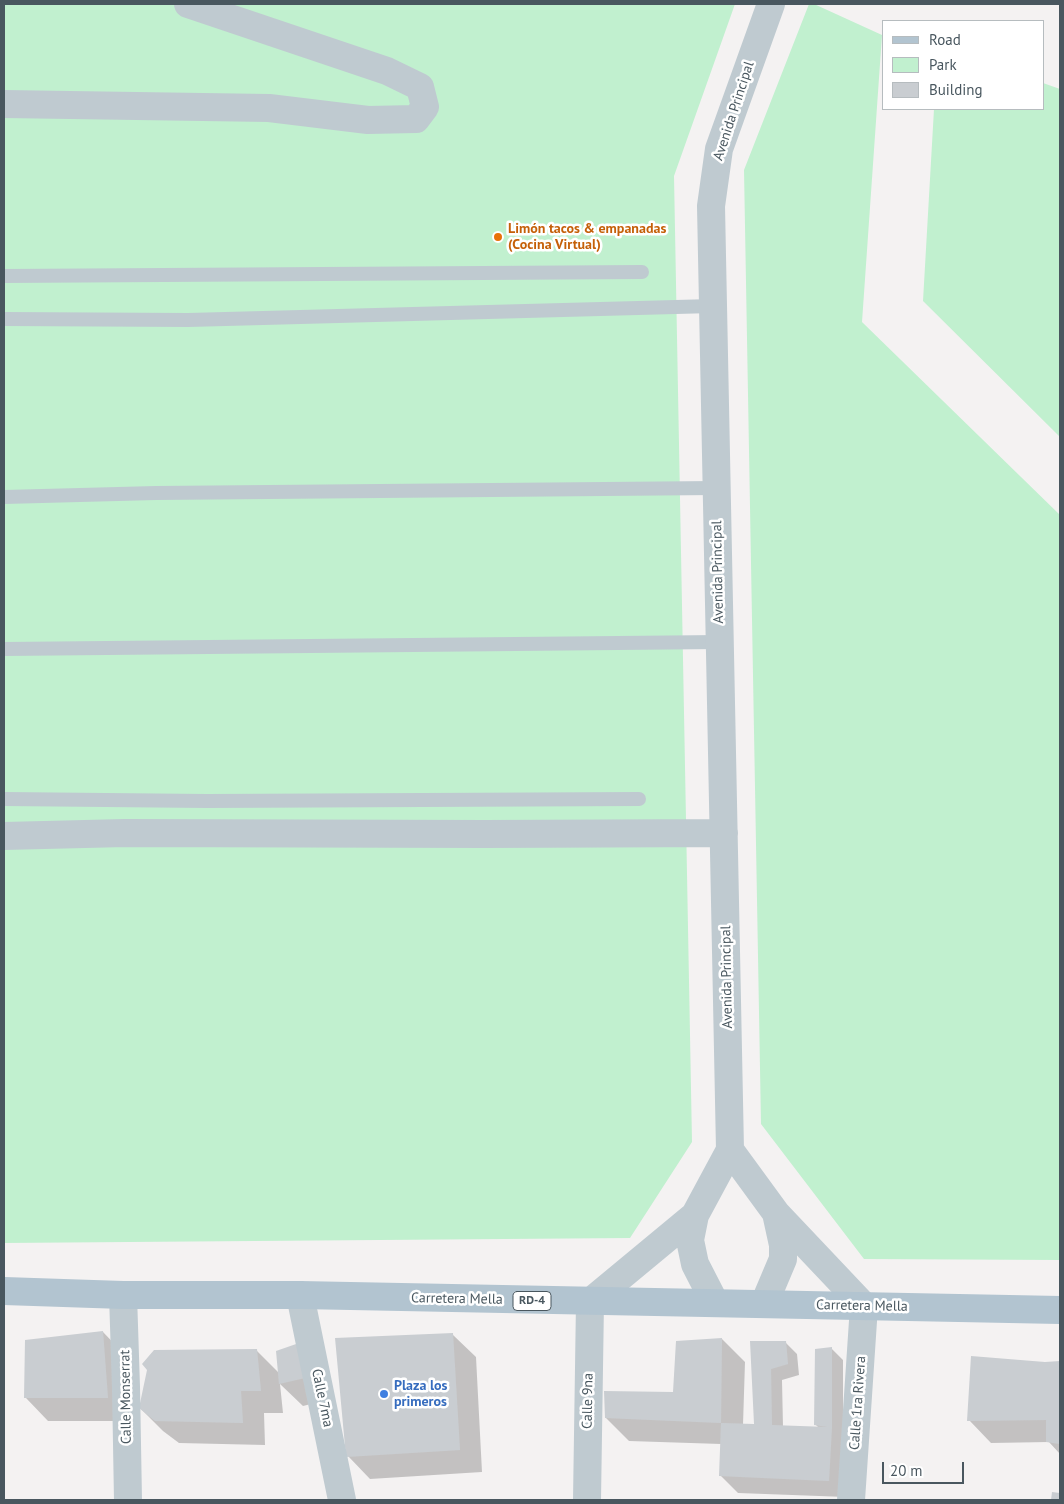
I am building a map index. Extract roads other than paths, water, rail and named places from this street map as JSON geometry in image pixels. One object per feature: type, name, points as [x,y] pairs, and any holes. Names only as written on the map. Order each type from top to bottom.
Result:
[{"type":"main road","name":"Carretera Mella","points":[[4,1291],[122,1295],[300,1295],[1060,1310]]},
{"type":"street","points":[[4,104],[269,108],[368,120],[416,119],[425,107],[420,87],[387,71],[188,4]]},
{"type":"street","name":"Avenida Principal","points":[[730,1150],[711,206],[719,149],[764,6]]},
{"type":"street","points":[[4,836],[125,833],[724,833]]},
{"type":"street","points":[[714,1303],[696,1264],[690,1240],[695,1215],[730,1150],[776,1213],[864,1306]]},
{"type":"street","points":[[764,1304],[783,1259],[783,1245],[776,1213]]},
{"type":"street","points":[[590,1302],[695,1215]]},
{"type":"street","name":"Calle Monserrat","points":[[122,1295],[128,1500]]},
{"type":"street","name":"Calle 7ma","points":[[300,1295],[342,1500]]},
{"type":"street","name":"Calle 9na","points":[[587,1500],[590,1302]]},
{"type":"street","name":"Calle 1ra Rivera","points":[[851,1500],[864,1306]]},
{"type":"lane","points":[[4,276],[642,272]]},
{"type":"lane","points":[[4,319],[188,320],[713,306]]},
{"type":"lane","points":[[4,497],[166,493],[716,488]]},
{"type":"lane","points":[[4,649],[720,642]]},
{"type":"lane","points":[[4,799],[207,801],[639,798]]},
{"type":"place","name":"Limón tacos & empanadas (Cocina Virtual)","points":[[498,237]]},
{"type":"place","name":"Plaza los primeros","points":[[384,1394]]}]
